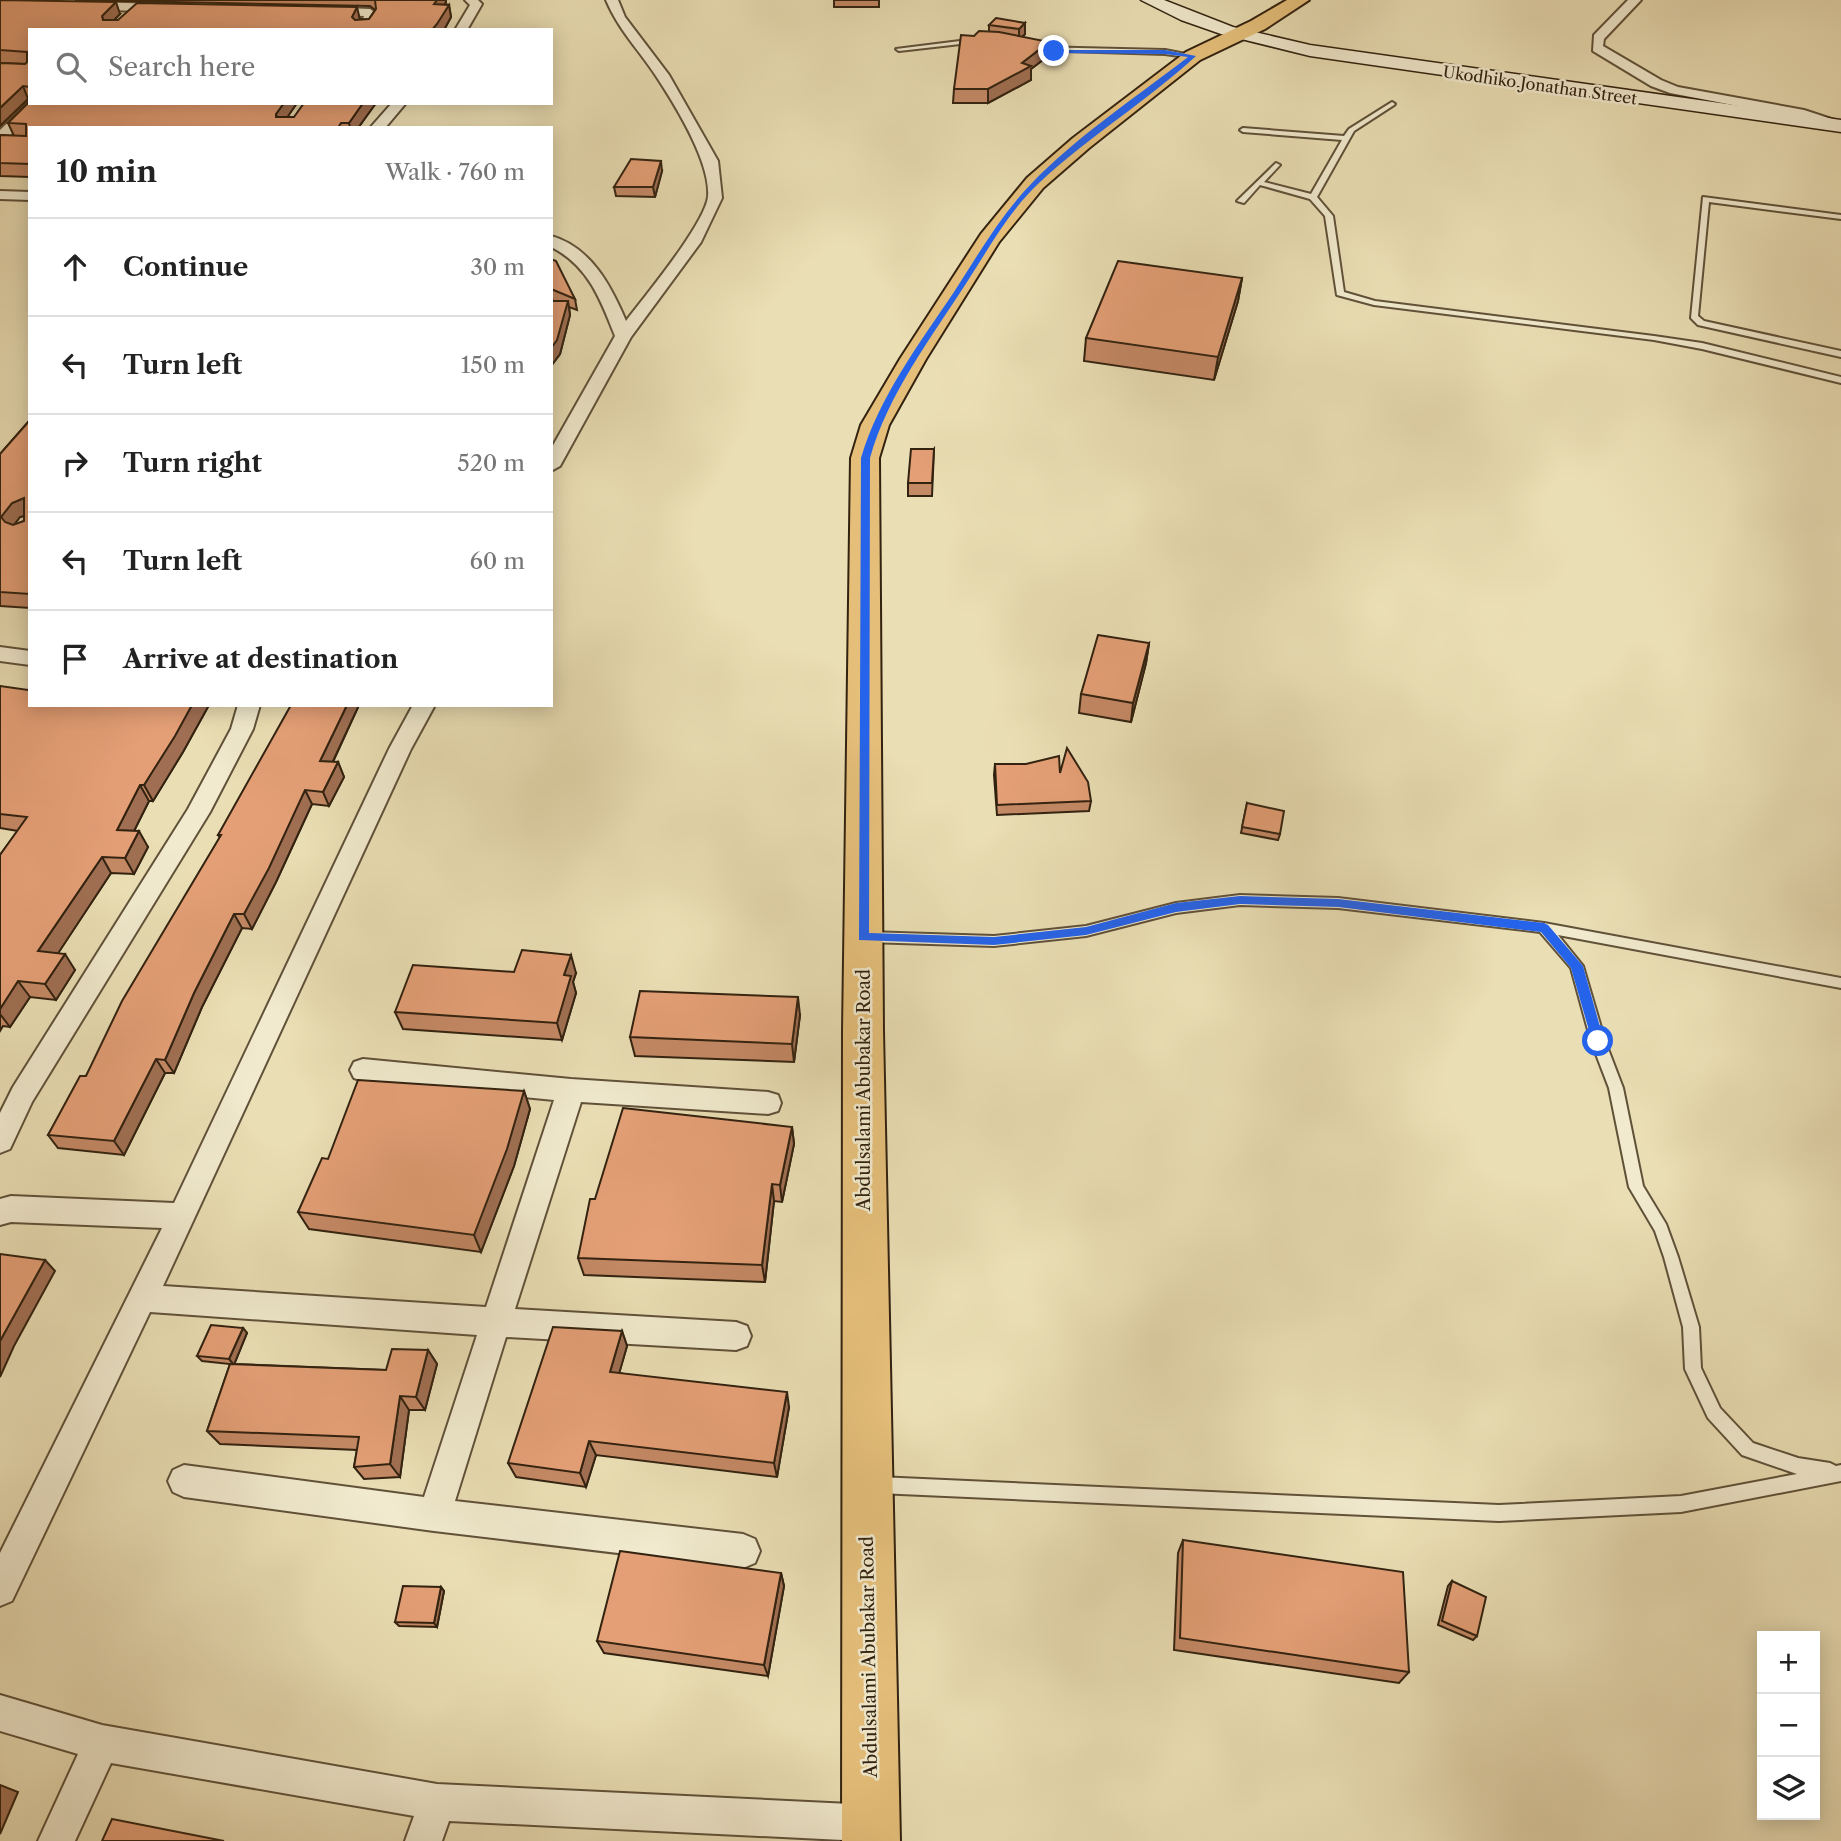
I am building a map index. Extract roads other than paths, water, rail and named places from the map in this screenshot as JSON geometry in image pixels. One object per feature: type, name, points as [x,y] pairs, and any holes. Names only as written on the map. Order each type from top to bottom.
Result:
[{"type":"main road","name":"Abdulsalami Abubakar Road","points":[[871,1832],[863,937],[865,458],[875,425],[927,337],[1012,209],[1035,183],[1080,143],[1193,56],[1242,33],[1300,0]]},
{"type":"street","points":[[462,28],[474,11],[476,4],[471,0]]},
{"type":"street","points":[[553,462],[623,336],[693,242],[715,198],[711,161],[662,75],[619,17],[612,0]]},
{"type":"street","name":"Ukodhiko Jonathan Street","points":[[1150,0],[1168,9],[1242,33],[1358,59],[1841,126]]},
{"type":"street","points":[[1635,0],[1598,38],[1597,48],[1675,90],[1804,114],[1841,126]]},
{"type":"street","points":[[69,6],[180,8]]},
{"type":"street","points":[[122,22],[138,8]]},
{"type":"street","points":[[304,11],[370,13],[372,20],[366,28]]},
{"type":"street","points":[[0,140],[33,105]]},
{"type":"street","points":[[379,126],[397,105]]},
{"type":"street","points":[[0,140],[20,143]]},
{"type":"street","points":[[0,195],[28,196]]},
{"type":"street","points":[[553,243],[562,245],[590,267],[603,285],[623,336]]},
{"type":"street","points":[[0,654],[28,658]]},
{"type":"street","points":[[0,1140],[11,1093],[198,812],[242,729],[248,707]]},
{"type":"street","points":[[0,1589],[143,1298],[400,749],[423,707]]},
{"type":"street","points":[[363,1070],[571,1090],[768,1103]]},
{"type":"street","points":[[434,1515],[571,1090]]},
{"type":"street","points":[[0,1212],[11,1209],[182,1216]]},
{"type":"street","points":[[143,1298],[736,1336]]},
{"type":"street","points":[[184,1481],[434,1515],[743,1551]]},
{"type":"street","points":[[0,1713],[103,1743],[437,1802],[871,1832]]},
{"type":"street","points":[[56,1841],[103,1743]]},
{"type":"street","points":[[424,1841],[437,1802]]},
{"type":"lane","points":[[900,49],[951,42],[988,41]]},
{"type":"lane","points":[[1025,48],[1054,51],[1165,52],[1193,56]]},
{"type":"lane","points":[[1313,197],[1358,123],[1392,104]]},
{"type":"lane","points":[[1243,130],[1347,138]]},
{"type":"lane","points":[[1241,201],[1276,165]]},
{"type":"lane","points":[[1259,183],[1313,197],[1329,216],[1337,288],[1346,297],[1374,303],[1702,346],[1841,380]]},
{"type":"lane","points":[[1841,217],[1706,200],[1694,316],[1701,323],[1841,354]]},
{"type":"lane","points":[[863,937],[994,941],[1086,931],[1176,908],[1240,900],[1338,903],[1544,928],[1841,983]]},
{"type":"lane","points":[[1544,928],[1577,966],[1598,1041],[1616,1088],[1636,1187],[1661,1229],[1671,1257],[1690,1327],[1693,1369],[1714,1413],[1748,1449],[1798,1466],[1841,1473]]},
{"type":"lane","points":[[867,1484],[1499,1513],[1681,1504],[1841,1473]]}]
